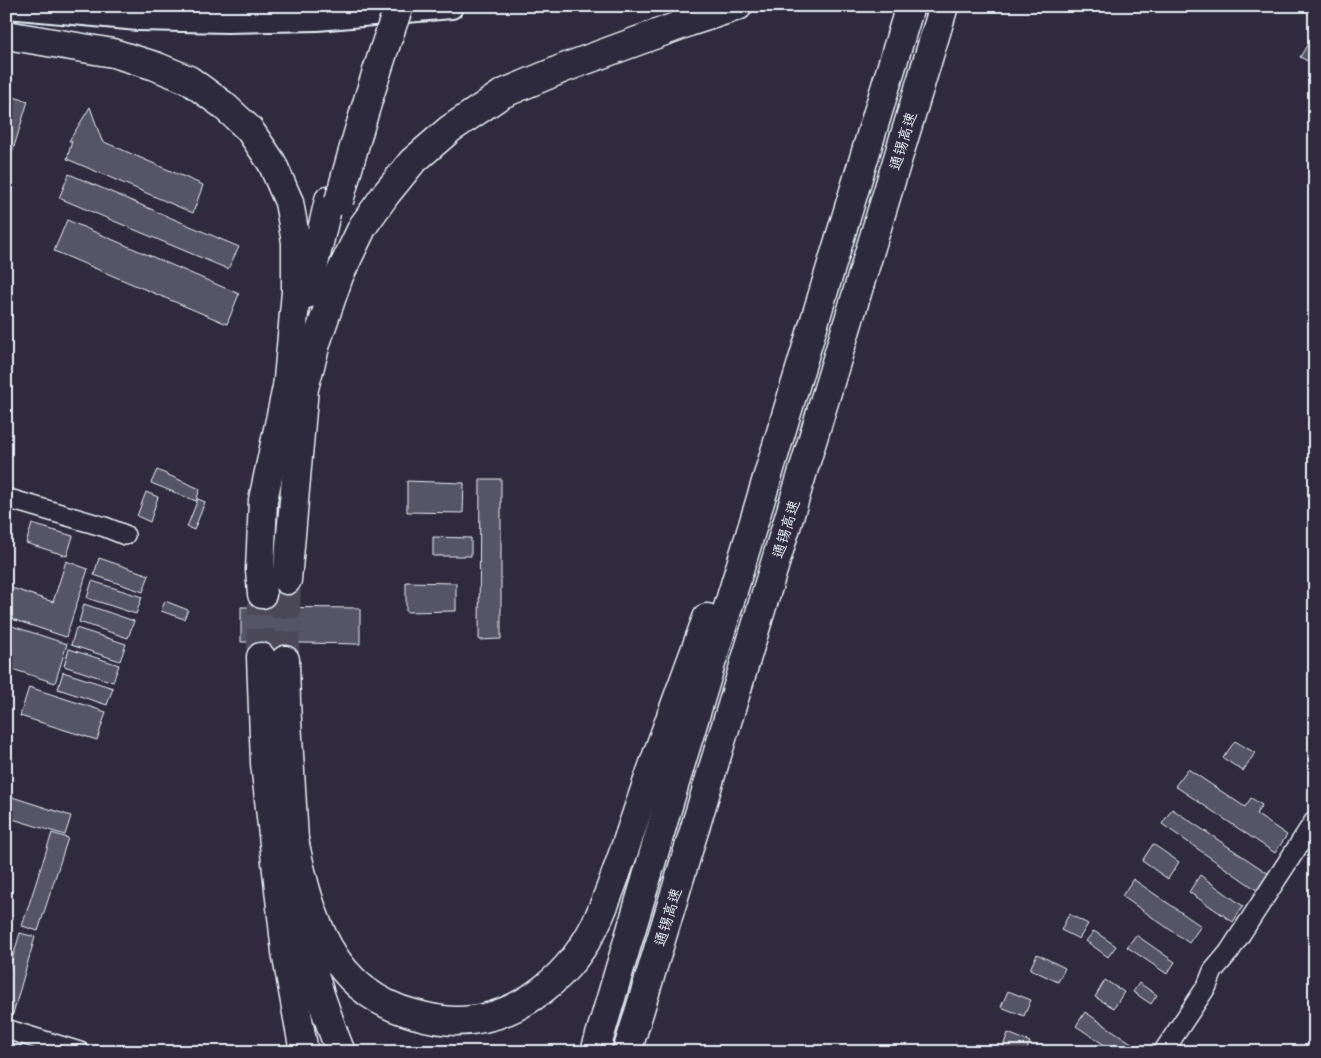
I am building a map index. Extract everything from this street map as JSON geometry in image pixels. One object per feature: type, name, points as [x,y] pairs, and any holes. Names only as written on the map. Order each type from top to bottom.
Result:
[{"type":"highway","points":[[334,201],[344,138],[366,61],[386,6]]},
{"type":"highway","points":[[262,594],[260,570],[264,500],[295,389],[310,280],[379,63],[400,6]]},
{"type":"highway","points":[[295,389],[317,340],[339,276],[363,226],[412,162],[450,130],[502,94],[564,68],[738,6]]},
{"type":"highway","points":[[595,1052],[910,6]]},
{"type":"highway","name":"通锡高速","points":[[628,1052],[944,6]]},
{"type":"highway","points":[[6,35],[113,53],[155,66],[189,80],[222,104],[248,130],[272,163],[289,202],[296,242],[295,389],[287,580]]},
{"type":"highway","points":[[285,847],[303,881],[313,914],[326,942],[340,965],[356,983],[378,999],[405,1012],[432,1019],[457,1021],[481,1019],[504,1012],[528,1000],[546,987],[566,968],[583,945],[599,918],[671,715],[792,397]]},
{"type":"highway","points":[[273,658],[265,763],[297,896],[312,972],[325,1011],[342,1052]]},
{"type":"highway","points":[[285,847],[286,952],[304,1052]]},
{"type":"highway","points":[[285,847],[299,966],[308,998],[330,1052]]},
{"type":"main road","points":[[8,6],[138,18],[227,20],[316,18],[452,6]]},
{"type":"street","points":[[6,498],[125,535]]},
{"type":"street","points":[[1162,1052],[1207,986],[1213,971],[1229,952],[1315,820]]},
{"type":"street","points":[[6,1029],[80,1052]]},
{"type":"building","points":[[1315,32],[1315,65],[1300,57]]},
{"type":"building","points":[[6,95],[28,101],[6,173]]},
{"type":"building","points":[[90,107],[102,141],[203,185],[193,213],[67,159],[72,141],[69,141]]},
{"type":"building","points":[[69,174],[239,247],[228,269],[59,198]]},
{"type":"building","points":[[67,220],[239,294],[227,324],[54,251]]},
{"type":"building","points":[[157,470],[200,489],[196,501],[151,483]]},
{"type":"building","points":[[480,479],[501,479],[501,639],[479,640]]},
{"type":"building","points":[[407,481],[464,483],[463,513],[407,512]]},
{"type":"building","points":[[146,492],[158,497],[150,522],[137,516]]},
{"type":"building","points":[[198,499],[205,502],[194,530],[187,527]]},
{"type":"building","points":[[6,516],[13,518],[6,540]]},
{"type":"building","points":[[32,524],[73,536],[67,556],[26,543]]},
{"type":"building","points":[[433,537],[471,538],[471,556],[433,556]]},
{"type":"building","points":[[99,558],[149,575],[143,592],[94,575]]},
{"type":"building","points":[[66,561],[88,569],[66,637],[6,617],[6,605],[12,588],[53,602]]},
{"type":"building","points":[[92,581],[142,597],[136,614],[87,598]]},
{"type":"building","points":[[406,582],[456,583],[456,611],[406,612]]},
{"type":"building","points":[[165,601],[188,610],[184,619],[161,611]]},
{"type":"building","points":[[84,604],[134,621],[128,638],[79,622]]},
{"type":"building","points":[[241,607],[360,608],[360,644],[241,642]]},
{"type":"building","points":[[6,624],[67,644],[55,683],[6,667]]},
{"type":"building","points":[[76,628],[126,644],[120,661],[71,645]]},
{"type":"building","points":[[69,649],[119,665],[113,682],[64,666]]},
{"type":"building","points":[[63,672],[113,688],[107,705],[58,689]]},
{"type":"building","points":[[29,687],[106,712],[97,740],[20,716]]},
{"type":"building","points":[[1235,741],[1255,753],[1243,771],[1223,758]]},
{"type":"building","points":[[1315,756],[1315,772],[1307,767]]},
{"type":"building","points":[[1188,769],[1245,807],[1251,798],[1262,805],[1256,814],[1287,835],[1275,853],[1175,786]]},
{"type":"building","points":[[6,795],[71,816],[65,835],[6,817]]},
{"type":"building","points":[[1172,809],[1272,876],[1261,893],[1162,824]]},
{"type":"building","points":[[52,833],[68,838],[38,931],[22,926]]},
{"type":"building","points":[[1153,844],[1179,862],[1168,879],[1142,861]]},
{"type":"building","points":[[1200,875],[1243,906],[1233,922],[1189,892]]},
{"type":"building","points":[[1133,879],[1201,926],[1189,943],[1122,896]]},
{"type":"building","points":[[1069,914],[1088,924],[1079,939],[1061,930]]},
{"type":"building","points":[[1094,931],[1116,946],[1108,957],[1086,941]]},
{"type":"building","points":[[20,933],[35,937],[13,1014],[6,1013],[6,980]]},
{"type":"building","points":[[1136,935],[1175,962],[1167,974],[1127,947]]},
{"type":"building","points":[[1037,954],[1065,968],[1058,982],[1030,969]]},
{"type":"building","points":[[1105,980],[1124,992],[1114,1008],[1095,997]]},
{"type":"building","points":[[1139,983],[1157,995],[1151,1004],[1133,992]]},
{"type":"building","points":[[1008,991],[1031,1000],[1024,1016],[1001,1007]]},
{"type":"building","points":[[1085,1012],[1133,1044],[1129,1052],[1115,1052],[1076,1026]]},
{"type":"building","points":[[1008,1033],[1030,1042],[1026,1052],[1008,1052],[1002,1049]]},
{"type":"tunnel","points":[[285,660],[287,580]]},
{"type":"tunnel","points":[[261,657],[262,594]]}]
